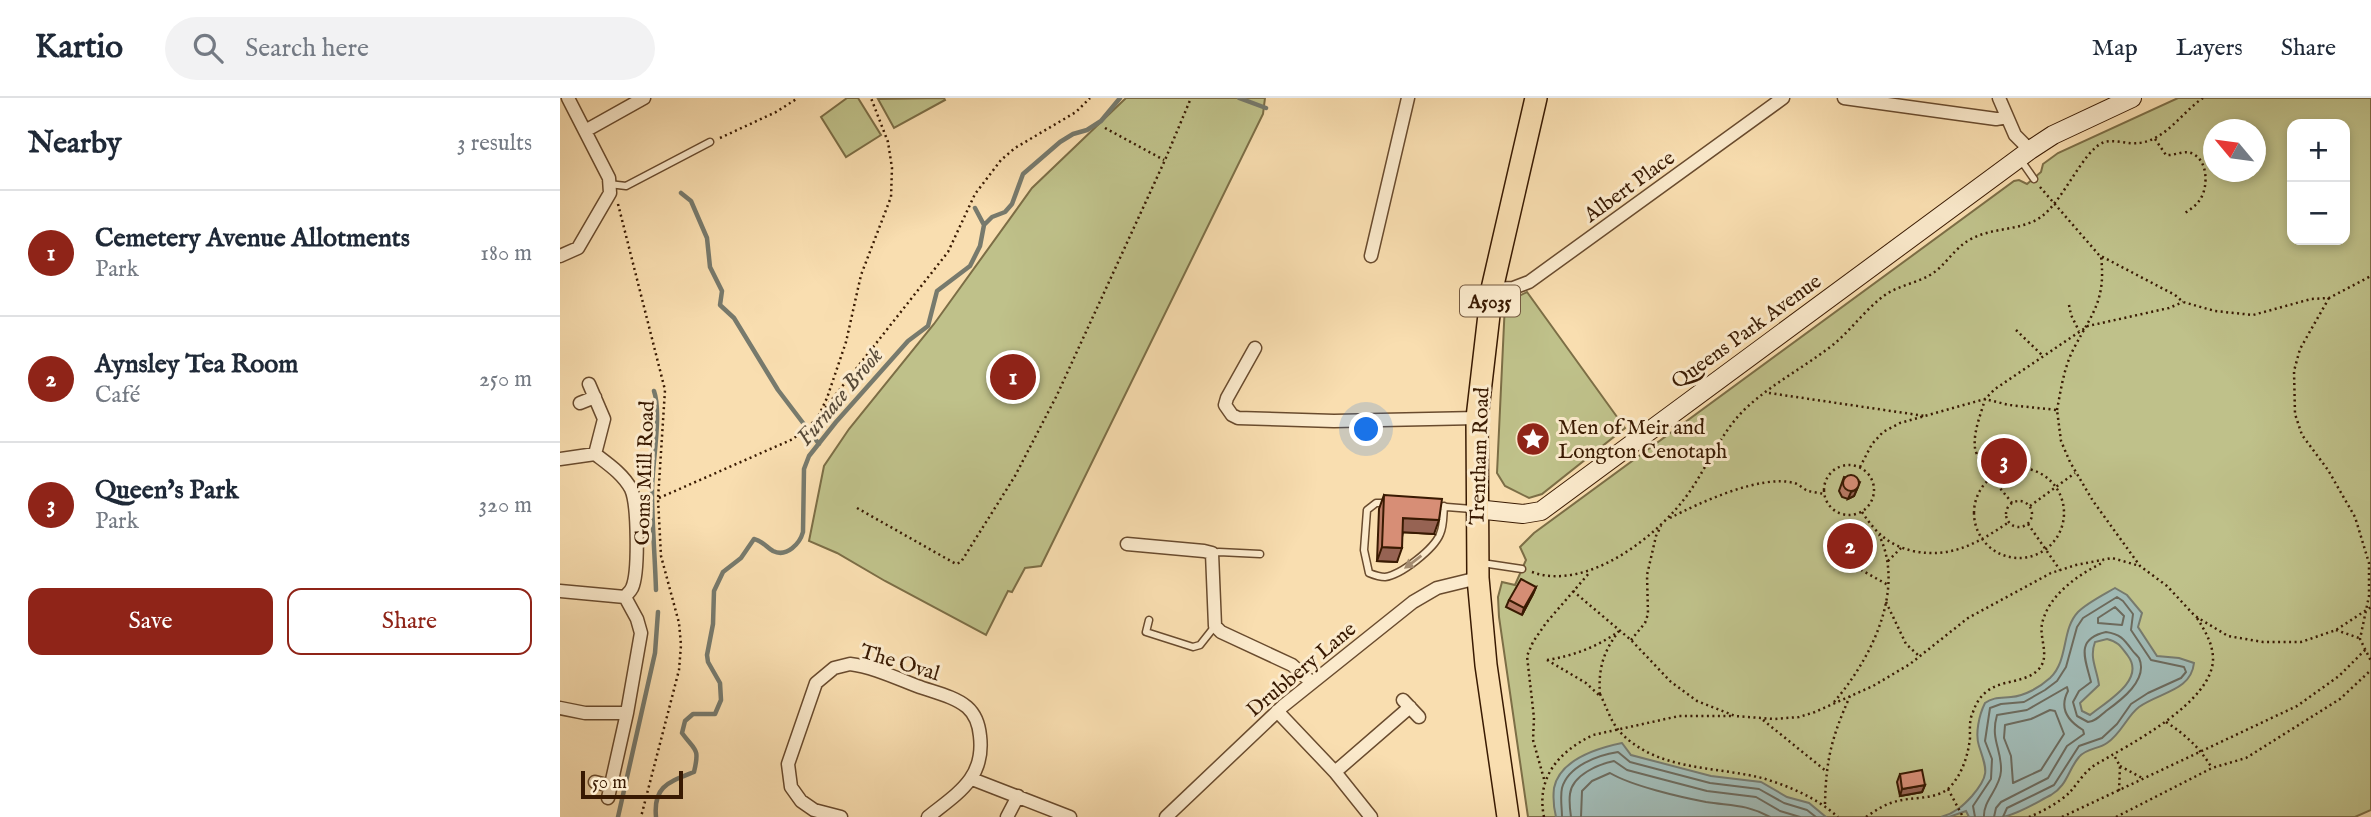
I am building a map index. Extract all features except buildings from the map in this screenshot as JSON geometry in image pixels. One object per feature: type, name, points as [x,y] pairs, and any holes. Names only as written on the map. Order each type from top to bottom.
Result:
[{"type":"main road","name":"Trentham Road","points":[[1508,817],[1486,665],[1477,570],[1477,418],[1492,289],[1536,98]]},
{"type":"street","points":[[560,256],[578,248],[610,193],[609,178],[568,98]]},
{"type":"street","points":[[1371,256],[1408,98]]},
{"type":"street","name":"Albert Place","points":[[1492,289],[1513,288],[1529,282],[1783,98]]},
{"type":"street","points":[[1844,98],[1996,119],[2007,117]]},
{"type":"street","points":[[1999,98],[2024,154]]},
{"type":"street","name":"Queens Park Avenue","points":[[1476,509],[1523,513],[1541,511],[2024,154],[2053,135],[2132,98]]},
{"type":"street","points":[[585,131],[641,99]]},
{"type":"street","points":[[1255,348],[1225,405],[1238,418],[1334,421],[1477,418]]},
{"type":"street","points":[[589,384],[604,419],[595,454]]},
{"type":"street","points":[[580,402],[595,397]]},
{"type":"street","points":[[560,459],[595,454],[622,476],[635,499],[635,566],[632,587],[625,597]]},
{"type":"street","points":[[1128,544],[1212,553],[1215,626],[1221,632],[1292,665],[1311,682]]},
{"type":"street","name":"Drubbery Lane","points":[[1166,817],[1311,682],[1413,602],[1477,570]]},
{"type":"street","points":[[560,592],[625,597]]},
{"type":"street","points":[[595,782],[609,792],[627,713],[640,633],[637,619],[625,597]]},
{"type":"street","name":"The Oval","points":[[841,817],[814,810],[801,802],[791,788],[788,764],[816,683],[841,665],[859,665],[965,705],[980,729],[980,761],[972,779]]},
{"type":"street","points":[[560,708],[585,713],[627,713]]},
{"type":"street","points":[[1335,772],[1410,708]]},
{"type":"street","points":[[1277,712],[1335,772],[1371,817]]},
{"type":"street","points":[[928,817],[966,787],[972,779],[1070,817]]},
{"type":"street","points":[[1009,814],[1018,796]]},
{"type":"lane","points":[[609,184],[626,186],[710,142]]},
{"type":"lane","points":[[2024,154],[2034,179]]},
{"type":"lane","points":[[1403,504],[1376,503],[1367,510],[1364,550],[1369,573],[1386,577],[1402,570],[1435,543],[1442,530],[1444,506]]},
{"type":"lane","points":[[1430,505],[1476,509]]},
{"type":"lane","points":[[1212,553],[1260,554]]},
{"type":"lane","points":[[1477,570],[1522,569]]},
{"type":"lane","points":[[1149,621],[1146,632],[1193,647],[1200,645],[1215,626]]},
{"type":"path","points":[[710,142],[776,112],[797,98]]},
{"type":"path","points":[[817,419],[846,342],[861,275],[891,197],[892,168],[888,142],[871,98]]},
{"type":"path","points":[[658,499],[793,439],[817,419],[948,253],[975,194],[1001,160],[1076,112],[1090,98]]},
{"type":"path","points":[[857,508],[956,564],[961,562],[1016,476],[1057,395],[1191,98]]},
{"type":"path","points":[[1667,520],[1689,493],[1725,433],[1745,410],[1837,341],[1879,300],[1936,270],[1956,248],[1974,237],[2029,224],[2042,216],[2055,204],[2094,150],[2104,142],[2139,144],[2155,139],[2203,98]]},
{"type":"path","points":[[1105,128],[1165,160]]},
{"type":"path","points":[[2155,139],[2166,155],[2193,153],[2200,160],[2204,170],[2205,190],[2200,200],[2185,213]]},
{"type":"path","points":[[2034,179],[2101,257],[2175,295],[2183,302],[2215,311],[2253,315],[2311,299],[2329,298],[2371,276]]},
{"type":"path","name":"Goms Mill Road","points":[[609,184],[618,204],[665,390],[658,499],[661,556],[681,645],[679,670],[641,817]]},
{"type":"path","points":[[2029,817],[2067,794],[2092,766],[2114,755],[2164,721],[2204,687],[2212,670],[2210,639],[2195,616],[2166,586],[2140,566],[2093,501],[2061,441],[2057,410],[2065,370],[2073,349],[2088,326],[2100,299],[2103,273],[2101,257]]},
{"type":"path","points":[[2329,298],[2300,349],[2294,371],[2295,414],[2302,435],[2328,470],[2355,517],[2369,563],[2369,596],[2360,639],[2371,661]]},
{"type":"path","points":[[1860,467],[1872,444],[1883,432],[1900,423],[1985,399],[1995,389],[2088,326],[2169,308],[2183,302]]},
{"type":"path","points":[[2069,305],[2079,332]]},
{"type":"path","points":[[2016,330],[2043,356]]},
{"type":"path","points":[[1767,393],[1928,416]]},
{"type":"path","points":[[1985,399],[2009,405],[2057,410]]},
{"type":"path","points":[[1985,399],[1975,437],[1975,449],[1981,463],[1994,476],[2012,503]]},
{"type":"path","points":[[1845,465],[1860,467],[1867,472],[1875,489],[1869,506],[1855,515],[1838,513],[1826,502],[1824,494],[1827,479],[1837,468],[1845,465]]},
{"type":"path","points":[[2010,469],[2027,469],[2043,475],[2056,487],[2061,497],[2064,520],[2054,541],[2046,550],[2026,557],[2006,556],[1993,550],[1983,540],[1976,527],[1975,506],[1983,486],[1994,476],[2010,469]]},
{"type":"path","points":[[2030,506],[2076,473]]},
{"type":"path","points":[[1522,569],[1563,577],[1590,571],[1633,546],[1667,520],[1722,494],[1754,485],[1796,483],[1806,490],[1824,494]]},
{"type":"path","points":[[2021,501],[2030,506],[2032,512],[2027,524],[2020,527],[2009,522],[2006,514],[2012,503],[2021,501]]},
{"type":"path","points":[[1862,512],[1889,544],[1926,554],[1959,551],[1983,540],[2009,522]]},
{"type":"path","points":[[1631,640],[1645,623],[1648,614],[1647,575],[1656,536],[1662,523]]},
{"type":"path","points":[[2027,524],[2060,570]]},
{"type":"path","points":[[1829,706],[1847,687],[1871,644],[1886,602],[1888,562],[1879,535]]},
{"type":"path","points":[[1888,562],[1901,548]]},
{"type":"path","points":[[1544,817],[1541,793],[1544,779],[1560,758],[1580,741],[1618,729],[1679,716],[1799,717],[1829,706],[1882,680],[1919,656],[1968,618],[2060,570],[2114,559],[2140,566]]},
{"type":"path","points":[[1866,817],[1892,802],[1934,795],[1948,789],[1964,765],[1973,712],[1984,694],[1998,685],[2037,671],[2044,660],[2042,626],[2046,611],[2056,594],[2102,562],[2114,559]]},
{"type":"path","points":[[1856,567],[1888,585]]},
{"type":"path","points":[[1544,779],[1533,740],[1534,709],[1527,656],[1546,623],[1590,571]]},
{"type":"path","points":[[1573,592],[1631,640],[1671,682],[1697,701],[1735,716]]},
{"type":"path","points":[[1886,602],[1906,644],[1919,656]]},
{"type":"path","points":[[2195,616],[2228,636],[2263,642],[2301,642],[2336,629],[2371,607]]},
{"type":"path","points":[[2336,629],[2360,639]]},
{"type":"path","points":[[1600,694],[1587,683],[1547,660],[1597,646],[1619,631]]},
{"type":"path","points":[[1619,631],[1606,648],[1600,663],[1600,694],[1618,729],[1632,743],[1651,755],[1764,779],[1805,794],[1825,805],[1838,817]]},
{"type":"path","points":[[2062,817],[2297,706],[2339,676],[2365,649]]},
{"type":"path","points":[[2116,817],[2212,768],[2246,758],[2340,699],[2371,670]]},
{"type":"path","points":[[1825,805],[1826,771],[1833,733],[1850,696]]},
{"type":"path","points":[[1761,718],[1826,771]]},
{"type":"path","points":[[2164,721],[2189,737],[2212,768]]},
{"type":"path","points":[[2114,755],[2120,766],[2119,791]]},
{"type":"path","points":[[2120,766],[2144,779]]},
{"type":"path","points":[[1948,789],[1963,815]]},
{"type":"green space","points":[[847,98],[858,98],[881,135],[846,157],[821,117]]},
{"type":"green space","points":[[1126,98],[1265,98],[1263,114],[1041,566],[1025,568],[1012,592],[1008,591],[986,635],[837,553],[809,541],[824,466],[849,429],[934,324],[1032,188]]},
{"type":"green space","points":[[2178,98],[2371,98],[2371,810],[2355,817],[1528,817],[1498,597],[1502,582],[1515,585],[1526,560],[1520,547],[1534,533],[2014,181],[2027,184],[2041,172],[2043,164],[2058,153]]},
{"type":"green space","points":[[878,99],[945,100],[894,128]]},
{"type":"green space","points":[[1527,292],[1625,428],[1542,494],[1529,498],[1505,486],[1497,473],[1505,303]]},
{"type":"water","points":[[2115,588],[2127,595],[2142,613],[2138,627],[2157,656],[2179,658],[2194,663],[2187,680],[2139,707],[2107,743],[2082,754],[2061,787],[2051,795],[2008,816],[1969,817],[1966,811],[1941,817],[1965,803],[1982,783],[1985,767],[1977,736],[1985,703],[2027,693],[2050,678],[2060,663],[2069,627],[2078,612]],"holes":[[[2111,640],[2128,656],[2132,674],[2122,690],[2090,715],[2082,711],[2080,703],[2099,685],[2093,648],[2095,642]]]},
{"type":"water","points":[[1622,743],[1631,755],[1711,776],[1761,782],[1787,797],[1809,803],[1826,817],[1556,817],[1554,788],[1564,769],[1581,756]]},
{"type":"waterway","name":"Furnace Brook","points":[[656,817],[657,798],[664,787],[694,772],[696,753],[682,733],[685,721],[693,714],[715,714],[721,700],[720,683],[707,655],[713,624],[714,591],[723,572],[741,558],[754,539],[778,553],[788,551],[796,545],[803,532],[804,469],[809,456],[908,341],[928,326],[937,291],[970,266],[980,246],[984,225],[992,217],[1005,212],[1012,204],[1023,174],[1060,142],[1101,121],[1120,98]]},
{"type":"waterway","points":[[1239,98],[1266,108]]},
{"type":"waterway","points":[[681,193],[691,201],[707,238],[710,267],[722,291],[720,305],[734,318],[778,390],[819,444]]},
{"type":"waterway","points":[[975,208],[984,225]]},
{"type":"waterway","points":[[654,391],[657,426],[652,490],[656,590]]},
{"type":"waterway","points":[[618,817],[655,653],[658,612]]},
{"type":"place","name":"Cemetery Avenue Allotments","points":[[1013,377]]},
{"type":"place","name":"Men of Meir and Longton Cenotaph","points":[[1533,439]]},
{"type":"place","name":"Queen's Park","points":[[2004,461]]},
{"type":"place","name":"Aynsley Tea Room","points":[[1850,546]]}]
